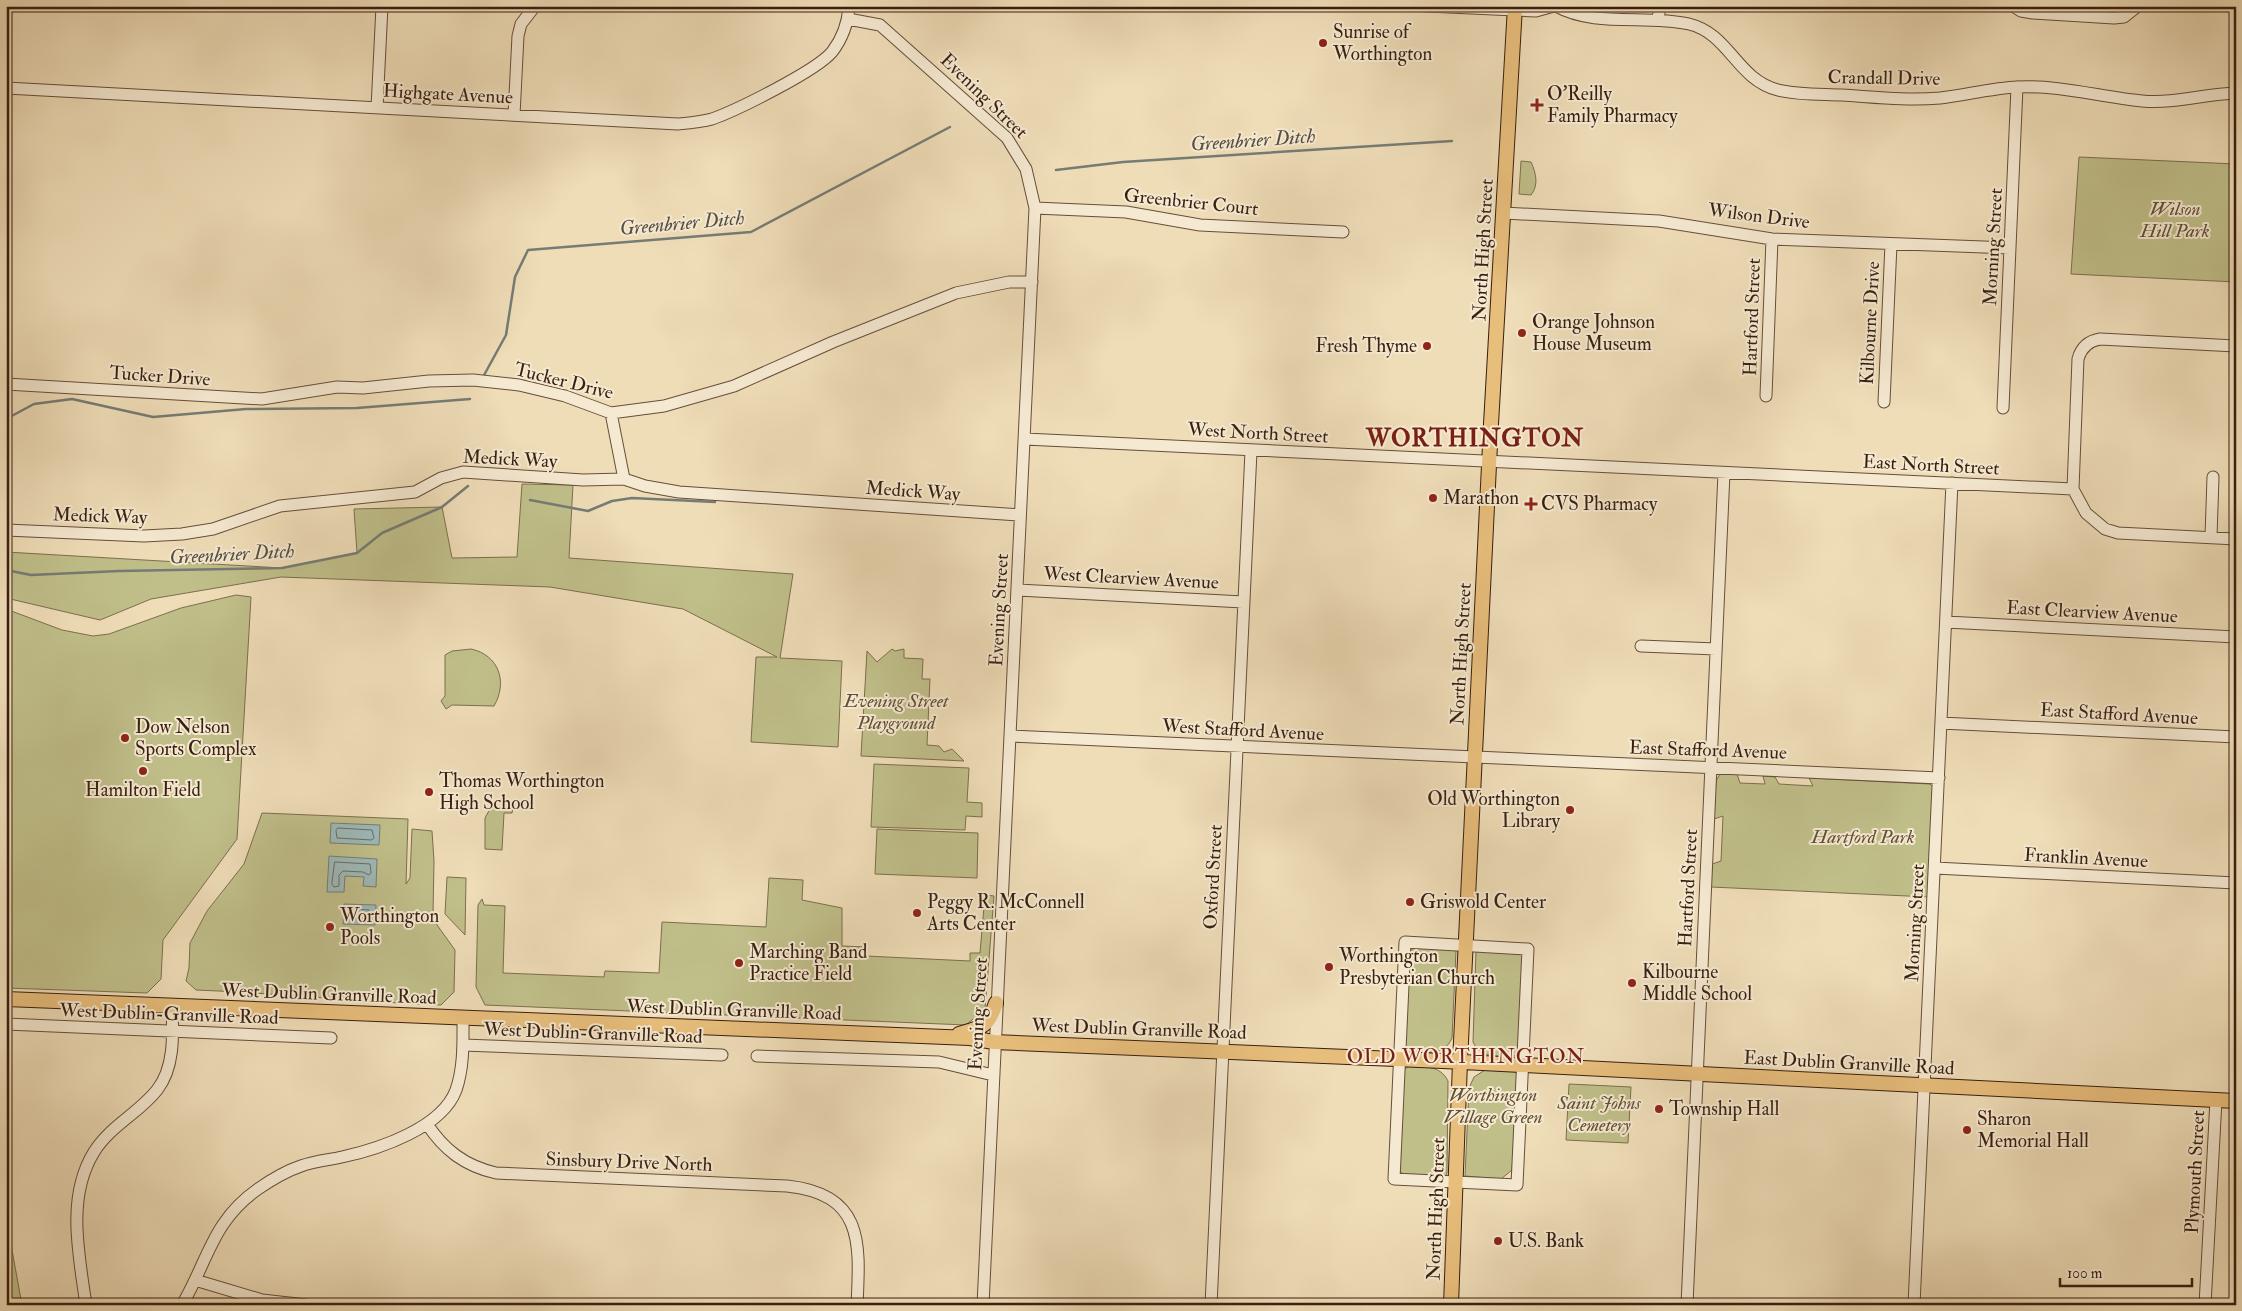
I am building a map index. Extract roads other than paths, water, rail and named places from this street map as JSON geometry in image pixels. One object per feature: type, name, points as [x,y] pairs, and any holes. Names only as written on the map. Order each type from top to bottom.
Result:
[{"type":"main road","name":"North High Street","points":[[1451,1305],[1460,1062],[1513,7]]},
{"type":"main road","name":"West Dublin Granville Road","points":[[6,999],[948,1037],[994,1042],[1460,1062]]},
{"type":"main road","points":[[948,1037],[984,1026],[990,1021],[996,1003]]},
{"type":"main road","name":"East Dublin Granville Road","points":[[1460,1062],[2236,1101]]},
{"type":"street","points":[[377,108],[382,6]]},
{"type":"street","points":[[514,115],[518,36],[521,24],[534,6]]},
{"type":"street","points":[[848,19],[849,6]]},
{"type":"street","points":[[1427,6],[1513,7],[1536,11],[1555,6]]},
{"type":"street","name":"Crandall Drive","points":[[1555,6],[1585,16],[1658,20],[1690,24],[1708,31],[1722,43],[1747,74],[1765,86],[1786,92],[1913,99],[1962,95],[2016,87],[2074,89],[2150,101],[2188,100],[2236,93]]},
{"type":"street","points":[[1658,20],[1660,6]]},
{"type":"street","points":[[2013,6],[2021,11],[2033,14],[2114,18],[2124,17],[2138,6]]},
{"type":"street","name":"Highgate Avenue","points":[[6,88],[678,124],[712,119],[809,71],[822,62],[841,38],[848,19]]},
{"type":"street","name":"Evening Street","points":[[848,19],[880,25],[1007,138],[1026,169],[1035,208],[1018,590],[994,1042],[984,1305]]},
{"type":"street","name":"Morning Street","points":[[2003,408],[2016,87]]},
{"type":"street","name":"Greenbrier Court","points":[[1035,208],[1126,212],[1200,224],[1343,232]]},
{"type":"street","name":"Wilson Drive","points":[[1504,213],[1659,221],[1772,239],[2010,248]]},
{"type":"street","name":"Hartford Street","points":[[1766,396],[1772,239]]},
{"type":"street","name":"Kilbourne Drive","points":[[1884,402],[1891,244]]},
{"type":"street","name":"Tucker Drive","points":[[6,384],[262,399],[337,387],[363,388],[429,381],[473,380],[519,384],[565,396],[611,413],[664,406],[734,386],[833,342],[956,293],[1009,282],[1032,282]]},
{"type":"street","points":[[2236,346],[2100,338],[2089,342],[2082,349],[2078,359],[2073,489],[2086,513],[2105,528],[2118,532],[2236,538]]},
{"type":"street","points":[[611,413],[624,479]]},
{"type":"street","name":"West North Street","points":[[1025,439],[1490,462]]},
{"type":"street","name":"Oxford Street","points":[[1211,1305],[1251,450]]},
{"type":"street","name":"East North Street","points":[[1490,462],[2073,489]]},
{"type":"street","name":"Medick Way","points":[[6,530],[144,536],[182,534],[213,528],[280,506],[415,492],[430,486],[441,478],[463,472],[583,480],[624,479],[645,486],[679,492],[1020,515]]},
{"type":"street","name":"Hartford Street","points":[[1687,1305],[1724,473]]},
{"type":"street","points":[[2211,537],[2213,477]]},
{"type":"street","name":"Morning Street","points":[[1914,1305],[1952,483]]},
{"type":"street","name":"West Clearview Avenue","points":[[1018,590],[1243,602]]},
{"type":"street","name":"East Clearview Avenue","points":[[1946,622],[2236,637]]},
{"type":"street","points":[[1640,646],[1716,649]]},
{"type":"street","name":"East Stafford Avenue","points":[[1941,723],[2236,737]]},
{"type":"street","name":"West Stafford Avenue","points":[[1010,736],[1475,757]]},
{"type":"street","name":"East Stafford Avenue","points":[[1475,757],[1711,766],[1939,778]]},
{"type":"street","name":"Franklin Avenue","points":[[1935,868],[2236,883]]},
{"type":"street","points":[[1405,942],[1466,945],[1528,948],[1517,1185],[1394,1179],[1405,942]]},
{"type":"street","points":[[86,1305],[77,1224],[79,1194],[85,1173],[94,1152],[108,1135],[156,1091],[170,1062],[173,1032],[172,1006]]},
{"type":"street","points":[[182,1305],[210,1244],[222,1225],[238,1206],[256,1190],[273,1179],[301,1166],[367,1152],[428,1124],[444,1109],[456,1090],[461,1068],[464,1018]]},
{"type":"street","name":"West Dublin-Granville Road","points":[[6,1024],[331,1038]]},
{"type":"street","name":"West Dublin-Granville Road","points":[[463,1045],[722,1055]]},
{"type":"street","points":[[758,1056],[939,1062],[993,1075]]},
{"type":"street","name":"Plymouth Street","points":[[2206,1305],[2216,1100]]},
{"type":"street","name":"Sinsbury Drive North","points":[[428,1124],[444,1146],[455,1156],[474,1167],[496,1173],[787,1186],[818,1192],[842,1210],[852,1225],[858,1241],[857,1305]]},
{"type":"street","points":[[195,1280],[262,1300],[306,1305]]},
{"type":"water","points":[[331,823],[380,825],[379,845],[330,843]]},
{"type":"water","points":[[329,856],[377,859],[376,887],[363,886],[364,877],[345,876],[344,892],[327,892]]},
{"type":"water","points":[[344,904],[376,905],[375,925],[343,924]]},
{"type":"waterway","name":"Greenbrier Ditch","points":[[483,377],[506,335],[515,277],[528,250],[751,232],[950,127]]},
{"type":"waterway","name":"Greenbrier Ditch","points":[[1056,170],[1123,162],[1452,141]]},
{"type":"waterway","points":[[6,419],[34,404],[72,399],[153,417],[246,409],[357,408],[470,399]]},
{"type":"waterway","name":"Greenbrier Ditch","points":[[6,570],[31,575],[119,571],[282,568],[357,553],[382,533],[442,507],[468,486]]},
{"type":"waterway","points":[[530,500],[588,511],[612,501],[632,498],[715,502]]},
{"type":"place","name":"Sunrise of Worthington","points":[[1323,43]]},
{"type":"place","name":"O'Reilly Family Pharmacy","points":[[1537,105]]},
{"type":"place","name":"Orange Johnson House Museum","points":[[1522,333]]},
{"type":"place","name":"Fresh Thyme","points":[[1427,346]]},
{"type":"place","name":"Marathon","points":[[1433,498]]},
{"type":"place","name":"CVS Pharmacy","points":[[1531,504]]},
{"type":"place","name":"Dow Nelson Sports Complex","points":[[125,738]]},
{"type":"place","name":"Hamilton Field","points":[[143,771]]},
{"type":"place","name":"Thomas Worthington High School","points":[[429,792]]},
{"type":"place","name":"Old Worthington Library","points":[[1570,810]]},
{"type":"place","name":"Griswold Center","points":[[1410,902]]},
{"type":"place","name":"Peggy R. McConnell Arts Center","points":[[917,913]]},
{"type":"place","name":"Worthington Pools","points":[[330,927]]},
{"type":"place","name":"Marching Band Practice Field","points":[[739,963]]},
{"type":"place","name":"Worthington Presbyterian Church","points":[[1329,967]]},
{"type":"place","name":"Kilbourne Middle School","points":[[1632,983]]},
{"type":"place","name":"Township Hall","points":[[1659,1109]]},
{"type":"place","name":"Sharon Memorial Hall","points":[[1967,1130]]},
{"type":"place","name":"U.S. Bank","points":[[1498,1241]]},
{"type":"district","name":"WORTHINGTON","points":[[1475,438]]},
{"type":"district","name":"OLD WORTHINGTON","points":[[1466,1056]]},
{"type":"park label","name":"Wilson Hill Park","points":[[2175,220]]},
{"type":"park label","name":"Evening Street Playground","points":[[896,712]]},
{"type":"park label","name":"Hartford Park","points":[[1863,837]]},
{"type":"park label","name":"Worthington Village Green","points":[[1493,1106]]},
{"type":"park label","name":"Saint Johns Cemetery","points":[[1599,1114]]}]
